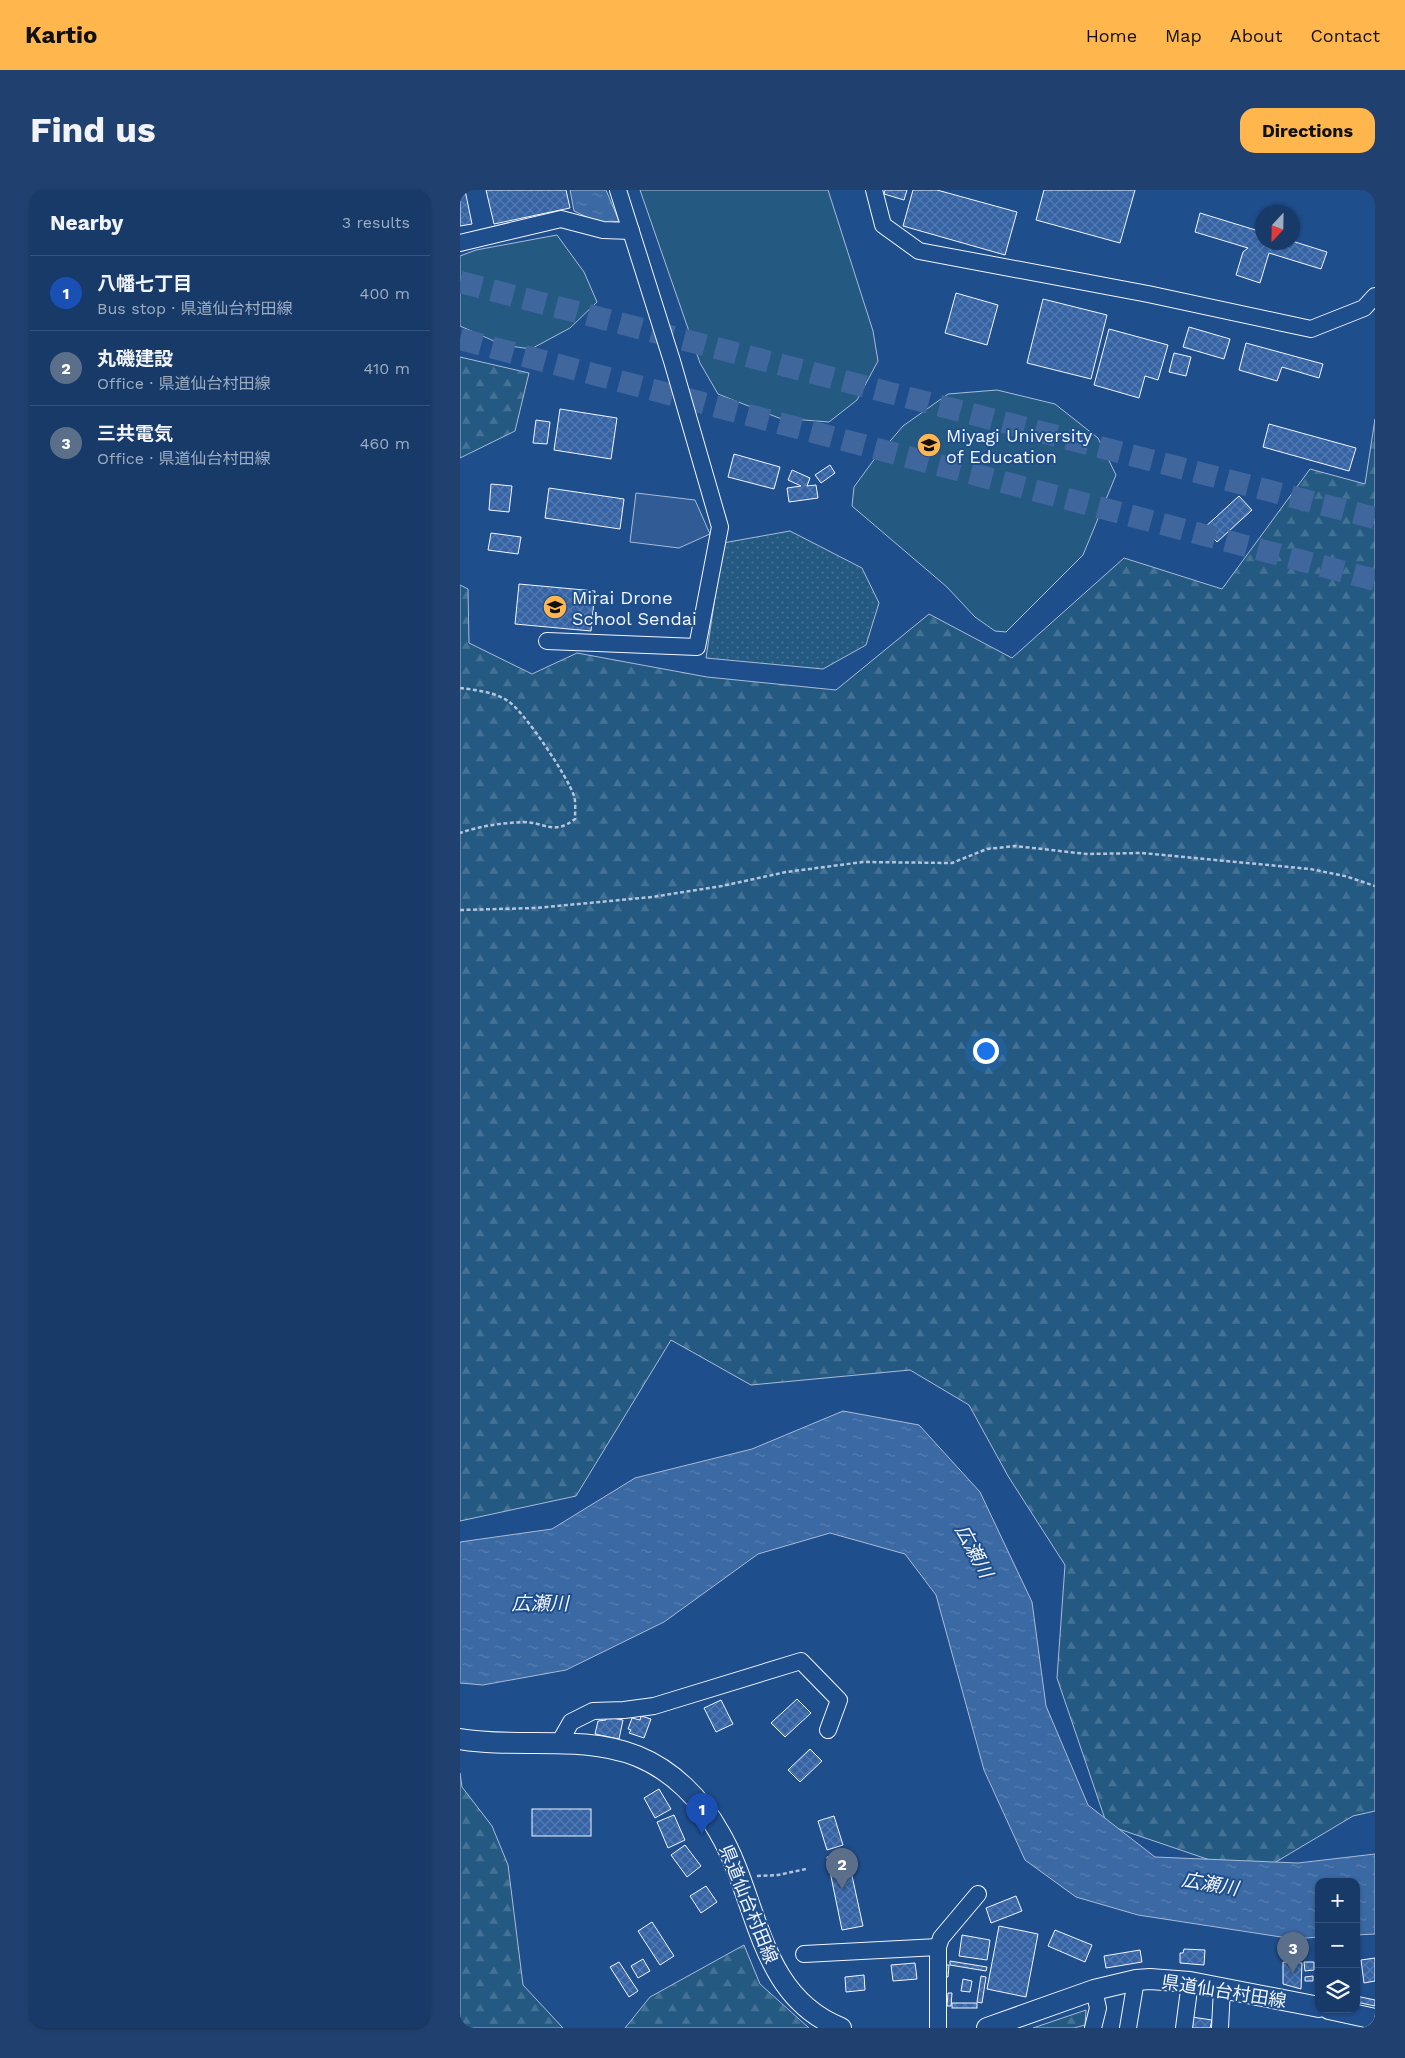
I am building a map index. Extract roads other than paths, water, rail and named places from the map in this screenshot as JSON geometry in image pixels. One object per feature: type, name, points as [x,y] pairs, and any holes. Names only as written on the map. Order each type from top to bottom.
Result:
[{"type":"main road","name":"県道仙台村田線","points":[[460,1738],[500,1742],[559,1743],[611,1749],[637,1756],[660,1768],[684,1787],[703,1806],[720,1833],[777,1973],[798,2000],[813,2013],[827,2022],[842,2028]]},
{"type":"main road","name":"県道仙台村田線","points":[[987,2028],[1094,1990],[1136,1980],[1164,1979],[1190,1982],[1315,2006]]},
{"type":"main road","points":[[1347,2013],[1375,2019]]},
{"type":"street","points":[[547,641],[698,646],[720,528],[672,361],[618,190]]},
{"type":"street","points":[[874,190],[883,226],[919,250],[1148,294],[1311,329],[1364,308],[1375,296]]},
{"type":"street","points":[[460,243],[561,220],[603,230],[631,231]]},
{"type":"street","points":[[559,1743],[570,1722],[593,1710],[624,1710],[654,1706],[802,1661],[839,1700],[828,1730]]},
{"type":"street","points":[[938,2028],[938,1947],[941,1938],[978,1894]]},
{"type":"street","points":[[804,1954],[938,1947]]},
{"type":"street","points":[[1128,2028],[1136,1980]]},
{"type":"street","points":[[1184,2028],[1190,1982]]},
{"type":"street","points":[[1220,2028],[1222,1988]]},
{"type":"street","points":[[1093,2028],[1098,2008],[1094,1990]]},
{"type":"water","points":[[570,190],[606,190],[619,221],[602,224],[574,211]]},
{"type":"water","name":"広瀬川","points":[[843,1411],[919,1425],[980,1492],[1032,1602],[1046,1706],[1088,1805],[1155,1857],[1298,1863],[1375,1854],[1375,1934],[1360,1935],[1360,1878],[1315,1878],[1315,1937],[1294,1939],[1138,1915],[1076,1897],[1025,1860],[984,1770],[936,1595],[905,1554],[830,1533],[758,1554],[664,1622],[566,1670],[483,1685],[460,1683],[460,1542],[552,1529],[635,1478],[752,1449]]},
{"type":"tunnel","points":[[460,282],[1375,518]]},
{"type":"tunnel","points":[[460,339],[1375,580]]},
{"type":"place","name":"Miyagi University of Education","points":[[929,445]]},
{"type":"place","name":"Mirai Drone School Sendai","points":[[555,607]]},
{"type":"place","name":"八幡七丁目","points":[[702,1834]]},
{"type":"place","name":"丸磯建設","points":[[842,1889]]},
{"type":"place","name":"三共電気","points":[[1293,1973]]}]
